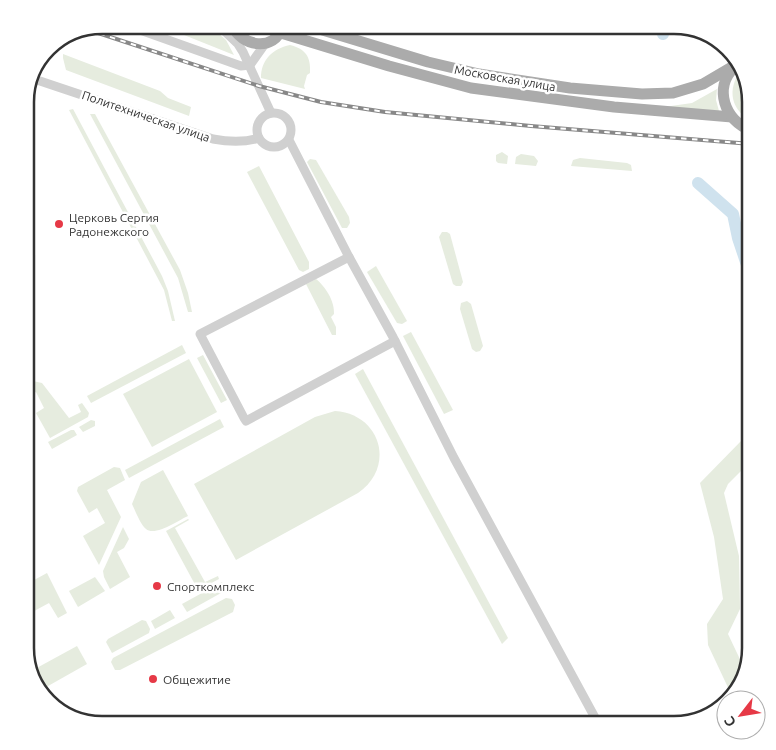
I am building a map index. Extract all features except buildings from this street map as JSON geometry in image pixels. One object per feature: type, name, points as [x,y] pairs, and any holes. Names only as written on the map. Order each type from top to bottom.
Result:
[{"type":"main road","points":[[240,34],[253,44],[264,44]]},
{"type":"main road","name":"Московская улица","points":[[264,44],[275,39],[278,34]]},
{"type":"main road","name":"Московская улица","points":[[296,34],[389,66],[471,88],[614,108],[732,118]]},
{"type":"main road","name":"Московская улица","points":[[336,34],[428,62],[479,74],[570,88],[642,94],[674,93],[703,84],[733,67]]},
{"type":"main road","points":[[733,69],[726,79],[723,90],[726,109],[732,118],[742,126]]},
{"type":"street","points":[[151,34],[241,66],[250,65],[264,44]]},
{"type":"street","points":[[227,34],[238,44]]},
{"type":"street","points":[[235,34],[271,113]]},
{"type":"street","name":"Политехническая улица","points":[[38,80],[213,139],[230,142],[259,138]]},
{"type":"street","points":[[271,113],[277,113],[287,119],[292,129],[289,140],[279,147],[272,148],[266,146],[259,138],[257,131],[258,125],[265,115],[271,113]]},
{"type":"street","points":[[289,140],[349,257],[395,341],[454,458],[594,716]]},
{"type":"street","points":[[349,257],[200,334],[246,421],[395,341]]},
{"type":"shaded area","points":[[182,34],[219,34],[226,40],[234,55]]},
{"type":"shaded area","points":[[290,45],[304,51],[310,62],[310,73],[307,75],[305,89],[261,78],[263,66],[269,56],[278,49]]},
{"type":"shaded area","points":[[63,54],[160,91],[168,98],[191,107],[189,116],[66,70]]},
{"type":"shaded area","points":[[737,77],[742,93],[742,114],[733,99],[733,85]]},
{"type":"shaded area","points":[[717,89],[716,100],[719,111],[664,107],[692,103]]},
{"type":"shaded area","points":[[73,109],[162,276],[168,291],[175,321],[172,321],[164,290],[69,110]]},
{"type":"shaded area","points":[[90,114],[95,114],[180,270],[192,312],[188,312],[178,278]]},
{"type":"shaded area","points":[[502,152],[508,156],[507,164],[496,161],[496,155]]},
{"type":"shaded area","points":[[521,154],[534,156],[538,161],[536,166],[515,164],[516,157]]},
{"type":"shaded area","points":[[580,158],[627,163],[631,165],[632,171],[571,166],[573,160]]},
{"type":"shaded area","points":[[310,159],[316,160],[349,217],[350,223],[347,228],[342,228],[307,162]]},
{"type":"shaded area","points":[[259,166],[309,262],[309,269],[303,272],[299,270],[247,172]]},
{"type":"shaded area","points":[[442,232],[450,234],[463,282],[461,286],[453,284],[439,237]]},
{"type":"shaded area","points":[[376,266],[407,321],[402,324],[397,323],[367,272]]},
{"type":"shaded area","points":[[316,279],[326,290],[331,300],[334,314],[331,317],[336,327],[336,335],[332,335],[306,284]]},
{"type":"shaded area","points":[[467,301],[471,304],[483,346],[480,351],[476,352],[472,349],[460,309],[461,303]]},
{"type":"shaded area","points":[[411,332],[453,410],[444,414],[403,336]]},
{"type":"shaded area","points":[[182,345],[186,353],[91,403],[87,396]]},
{"type":"shaded area","points":[[203,355],[227,400],[221,403],[197,358]]},
{"type":"shaded area","points":[[189,359],[217,412],[152,447],[123,394]]},
{"type":"shaded area","points":[[363,369],[508,638],[502,644],[355,374]]},
{"type":"shaded area","points":[[34,381],[42,383],[69,418],[81,412],[78,405],[82,403],[89,413],[88,417],[50,438],[36,413],[44,408],[36,392],[34,393]]},
{"type":"shaded area","points":[[335,411],[351,414],[363,421],[373,431],[378,443],[380,456],[377,470],[370,482],[358,493],[236,560],[194,484],[315,417]]},
{"type":"shaded area","points":[[220,419],[224,427],[129,478],[125,470]]},
{"type":"shaded area","points":[[91,420],[95,421],[95,426],[83,432],[79,427]]},
{"type":"shaded area","points":[[74,430],[77,435],[52,449],[48,442]]},
{"type":"shaded area","points":[[742,440],[742,470],[728,484],[724,493],[739,556],[740,609],[728,634],[741,661],[737,674],[729,689],[708,645],[707,624],[723,599],[714,537],[700,483]]},
{"type":"shaded area","points":[[114,467],[120,468],[125,480],[107,490],[121,517],[99,565],[83,536],[105,523],[97,508],[89,513],[77,491],[78,487]]},
{"type":"shaded area","points":[[163,470],[188,516],[161,529],[150,531],[146,529],[138,518],[132,504],[141,482]]},
{"type":"shaded area","points":[[188,519],[175,528],[205,582],[218,576],[219,579],[198,590],[166,531]]},
{"type":"shaded area","points":[[123,527],[129,539],[124,548],[117,552],[130,577],[110,589],[103,571]]},
{"type":"shaded area","points":[[47,573],[67,613],[58,618],[49,603],[34,611],[34,580]]},
{"type":"shaded area","points":[[95,577],[105,591],[78,607],[69,591]]},
{"type":"shaded area","points":[[222,582],[224,586],[221,593],[187,612],[182,604]]},
{"type":"shaded area","points":[[226,598],[232,599],[235,605],[233,612],[120,670],[115,670],[111,662],[113,658]]},
{"type":"shaded area","points":[[170,610],[175,618],[155,629],[151,621]]},
{"type":"shaded area","points":[[142,620],[146,621],[150,629],[149,633],[112,653],[106,642],[108,639]]},
{"type":"shaded area","points":[[77,646],[87,664],[46,687],[37,668]]},
{"type":"waterway","points":[[698,183],[733,214],[742,250]]},
{"type":"railway","points":[[101,34],[259,86],[321,102],[385,112],[742,143]]},
{"type":"place","name":"Церковь Сергия Радонежского","points":[[59,224]]},
{"type":"place","name":"Спорткомплекс","points":[[157,586]]},
{"type":"place","name":"Общежитие","points":[[153,679]]}]
